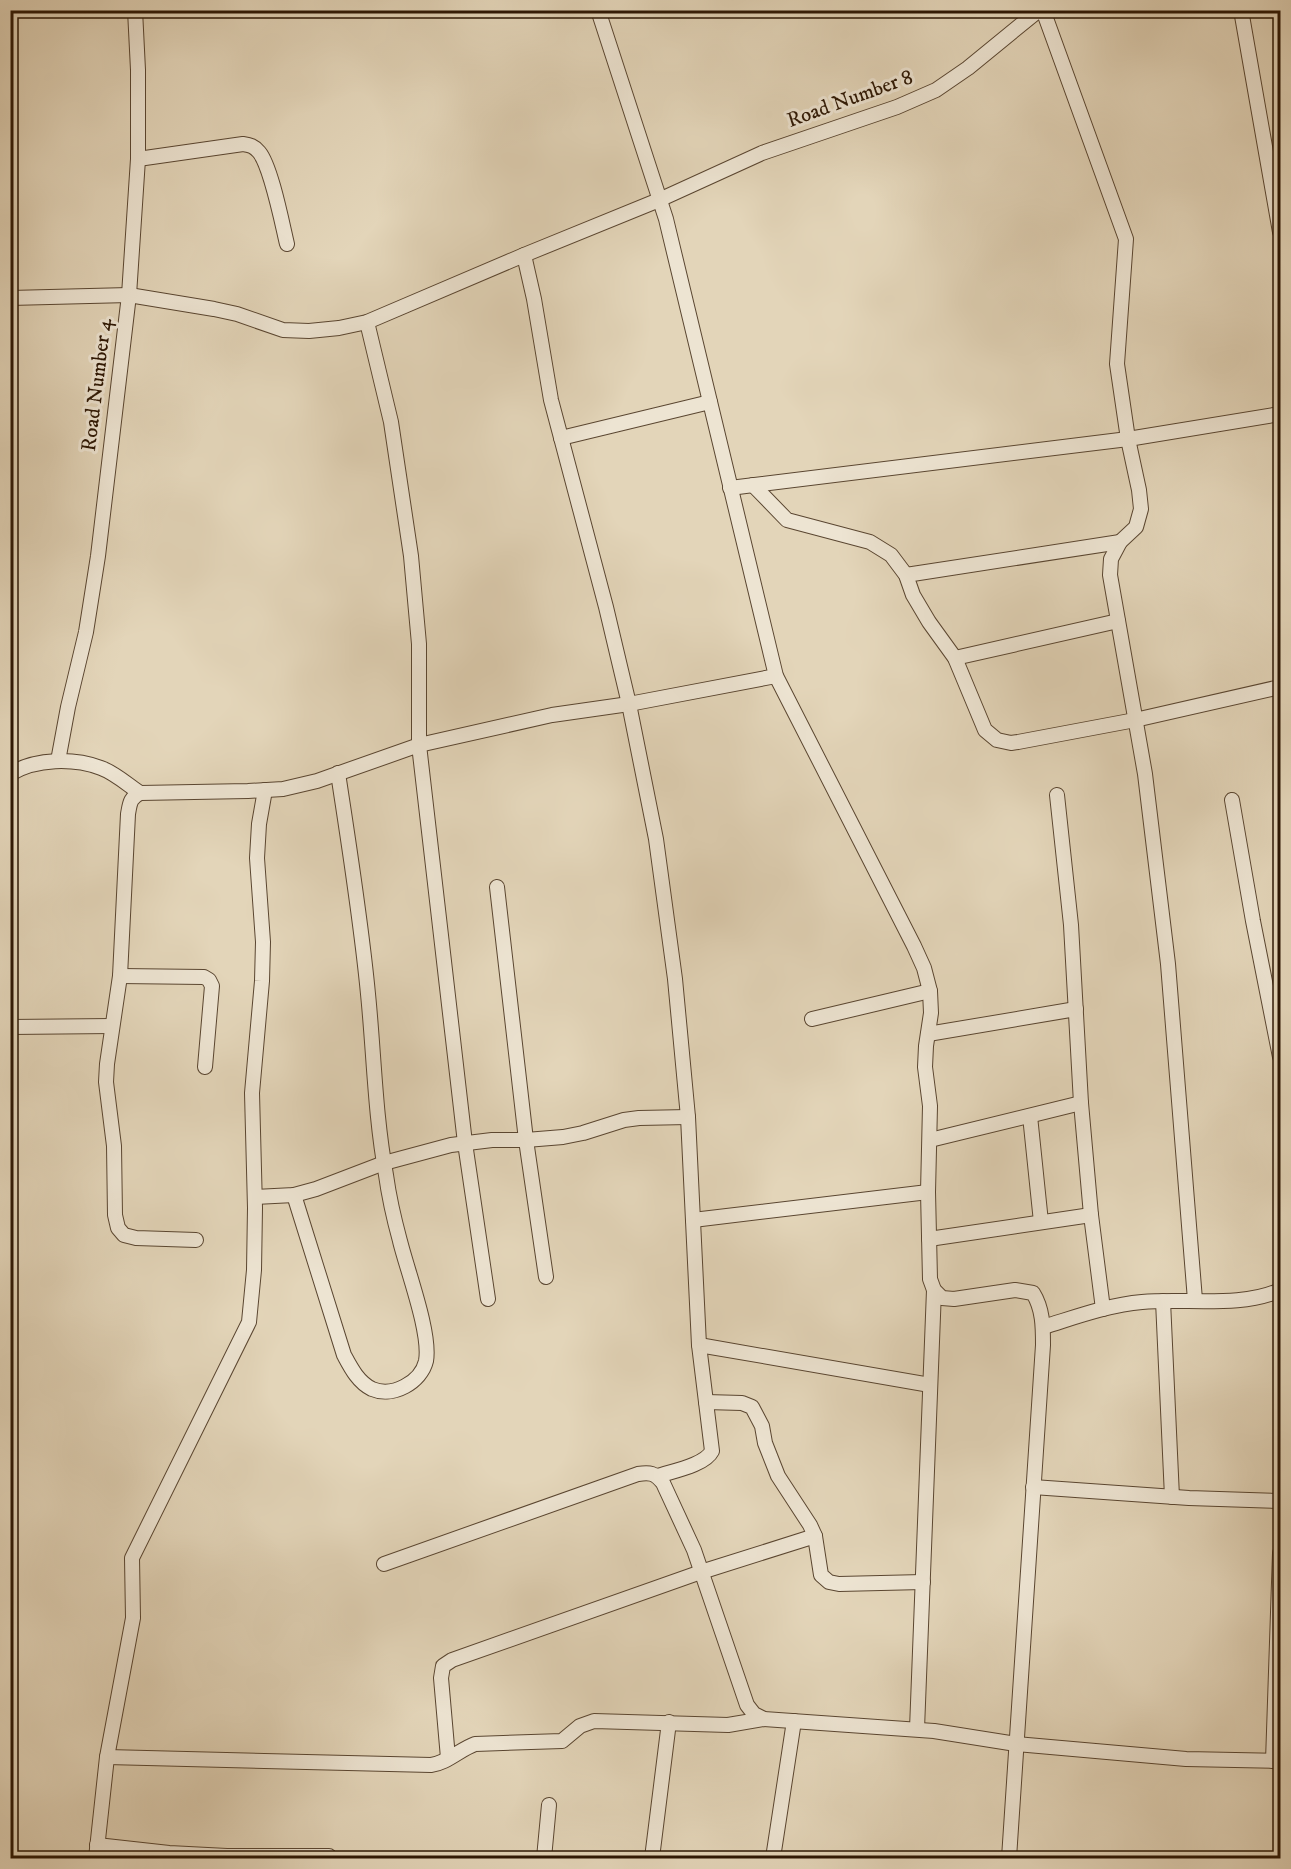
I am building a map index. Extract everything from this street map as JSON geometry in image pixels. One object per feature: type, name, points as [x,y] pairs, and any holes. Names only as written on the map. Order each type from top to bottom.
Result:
[{"type":"street","name":"Road Number 4","points":[[58,761],[68,706],[86,632],[98,556],[129,295],[138,159],[135,10]]},
{"type":"street","points":[[598,10],[666,219],[776,676],[914,946],[924,968],[930,991],[931,1013],[925,1067],[930,1106],[928,1192],[930,1279],[934,1290],[917,1729]]},
{"type":"street","points":[[1041,10],[1126,239],[1117,364],[1141,509],[1136,527],[1120,542],[1111,558],[1110,575],[1145,774],[1168,964],[1196,1300]]},
{"type":"street","name":"Road Number 8","points":[[10,298],[129,295],[222,310],[283,330],[309,331],[367,322],[660,200],[762,153],[897,107],[936,90],[968,68],[1041,10]]},
{"type":"street","points":[[1241,10],[1281,232]]},
{"type":"street","points":[[138,159],[243,144],[251,145],[258,150],[267,166],[287,244]]},
{"type":"street","points":[[524,255],[551,400],[629,704],[656,839],[675,979],[688,1117],[699,1345],[712,1451],[708,1458],[658,1476]]},
{"type":"street","points":[[367,322],[391,422],[411,556],[419,644],[419,745],[465,1143],[488,1299]]},
{"type":"street","points":[[561,438],[710,402]]},
{"type":"street","points":[[730,488],[1128,439],[1281,414]]},
{"type":"street","points":[[753,485],[787,520],[870,542],[891,555],[906,575],[913,595],[929,622],[955,658],[981,724],[997,740],[1018,742],[1135,720],[1281,687]]},
{"type":"street","points":[[906,575],[1120,542]]},
{"type":"street","points":[[955,658],[1118,621]]},
{"type":"street","points":[[196,1240],[136,1238],[124,1234],[118,1228],[115,1215],[114,1146],[106,1082],[120,976],[128,813],[130,801],[134,796],[140,793],[283,789],[317,781],[419,745],[552,715],[629,704],[776,676]]},
{"type":"street","points":[[10,774],[38,764],[58,761],[81,763],[103,769],[140,793]]},
{"type":"street","points":[[294,1194],[344,1355],[351,1369],[363,1384],[375,1390],[387,1392],[401,1389],[423,1370],[426,1360],[426,1344],[399,1240],[384,1163],[378,1122],[368,992],[338,773]]},
{"type":"street","points":[[265,790],[259,824],[257,858],[263,942],[252,1093],[255,1197],[254,1270],[249,1322],[132,1558],[133,1618],[107,1757],[96,1852],[260,1858],[329,1856]]},
{"type":"street","points":[[1057,795],[1071,925],[1081,1104],[1091,1215],[1103,1309]]},
{"type":"street","points":[[1232,800],[1253,921],[1281,1057]]},
{"type":"street","points":[[497,887],[526,1140],[546,1277]]},
{"type":"street","points":[[120,976],[204,977],[209,980],[212,986],[205,1067]]},
{"type":"street","points":[[812,1019],[930,991]]},
{"type":"street","points":[[928,1034],[1076,1009]]},
{"type":"street","points":[[10,1027],[112,1026]]},
{"type":"street","points":[[930,1140],[1081,1104]]},
{"type":"street","points":[[1030,1116],[1041,1222]]},
{"type":"street","points":[[255,1197],[294,1194],[316,1189],[384,1163],[435,1148],[492,1140],[526,1140],[583,1133],[632,1119],[688,1117]]},
{"type":"street","points":[[693,1220],[928,1192]]},
{"type":"street","points":[[929,1239],[1091,1215]]},
{"type":"street","points":[[934,1290],[942,1298],[954,1299],[1015,1290],[1033,1293],[1039,1303],[1043,1327],[1009,1858]]},
{"type":"street","points":[[1043,1327],[1122,1304],[1242,1300],[1259,1298],[1281,1290]]},
{"type":"street","points":[[1163,1301],[1172,1497]]},
{"type":"street","points":[[699,1345],[930,1385]]},
{"type":"street","points":[[706,1402],[742,1403],[752,1407],[762,1426],[765,1443],[778,1476],[810,1525],[821,1575],[829,1582],[839,1584],[923,1582]]},
{"type":"street","points":[[384,1564],[638,1474],[650,1472],[658,1476],[663,1483],[694,1550],[747,1706],[754,1714],[764,1719]]},
{"type":"street","points":[[1034,1487],[1172,1497],[1281,1501]]},
{"type":"street","points":[[448,1758],[441,1678],[443,1666],[452,1660],[701,1572],[814,1536]]},
{"type":"street","points":[[107,1757],[431,1766],[441,1764],[464,1748],[475,1744],[562,1740],[580,1726],[594,1721],[728,1725],[764,1719],[917,1729],[1016,1744],[1186,1759],[1277,1761],[1281,1552]]},
{"type":"street","points":[[773,1858],[794,1721]]},
{"type":"street","points":[[652,1858],[669,1722]]},
{"type":"street","points":[[544,1858],[549,1805]]}]
